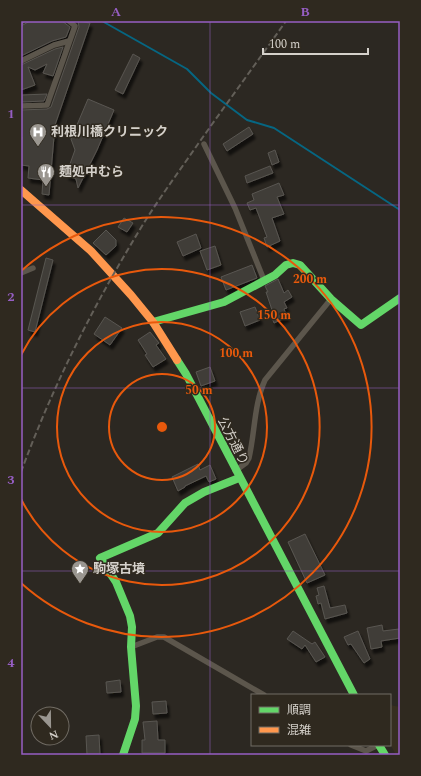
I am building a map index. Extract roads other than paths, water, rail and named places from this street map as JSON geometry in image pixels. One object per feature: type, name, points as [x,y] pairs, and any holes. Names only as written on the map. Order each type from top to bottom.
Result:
[{"type":"street","points":[[21,106],[48,105],[75,26],[69,21]]},
{"type":"street","points":[[21,61],[54,45],[69,41]]},
{"type":"street","points":[[204,144],[235,208],[264,280]]},
{"type":"street","name":"公方通り","points":[[21,190],[91,251],[153,322],[186,374],[353,694]]},
{"type":"street","points":[[153,322],[224,302],[275,275],[286,265],[293,263],[300,265],[331,299],[361,325],[400,298]]},
{"type":"street","points":[[21,273],[33,268]]},
{"type":"street","points":[[123,755],[135,720],[136,706],[131,647],[132,627],[130,616],[116,582],[100,558],[158,534],[186,503],[223,484],[237,474],[249,458],[260,391],[265,380],[331,299]]},
{"type":"street","points":[[131,647],[157,637],[164,637],[262,694]]},
{"type":"street","points":[[353,746],[366,753],[377,746]]},
{"type":"street","points":[[380,746],[385,755]]},
{"type":"waterway","points":[[102,21],[187,69],[211,93],[247,120],[274,128],[400,210]]},
{"type":"railway","points":[[21,472],[46,410],[74,349],[122,260],[160,198],[286,21]]},
{"type":"place","name":"利根川橋クリニック","points":[[38,147]]},
{"type":"place","name":"麺処中むら","points":[[46,187]]},
{"type":"place","name":"駒塚古墳","points":[[80,584]]}]
